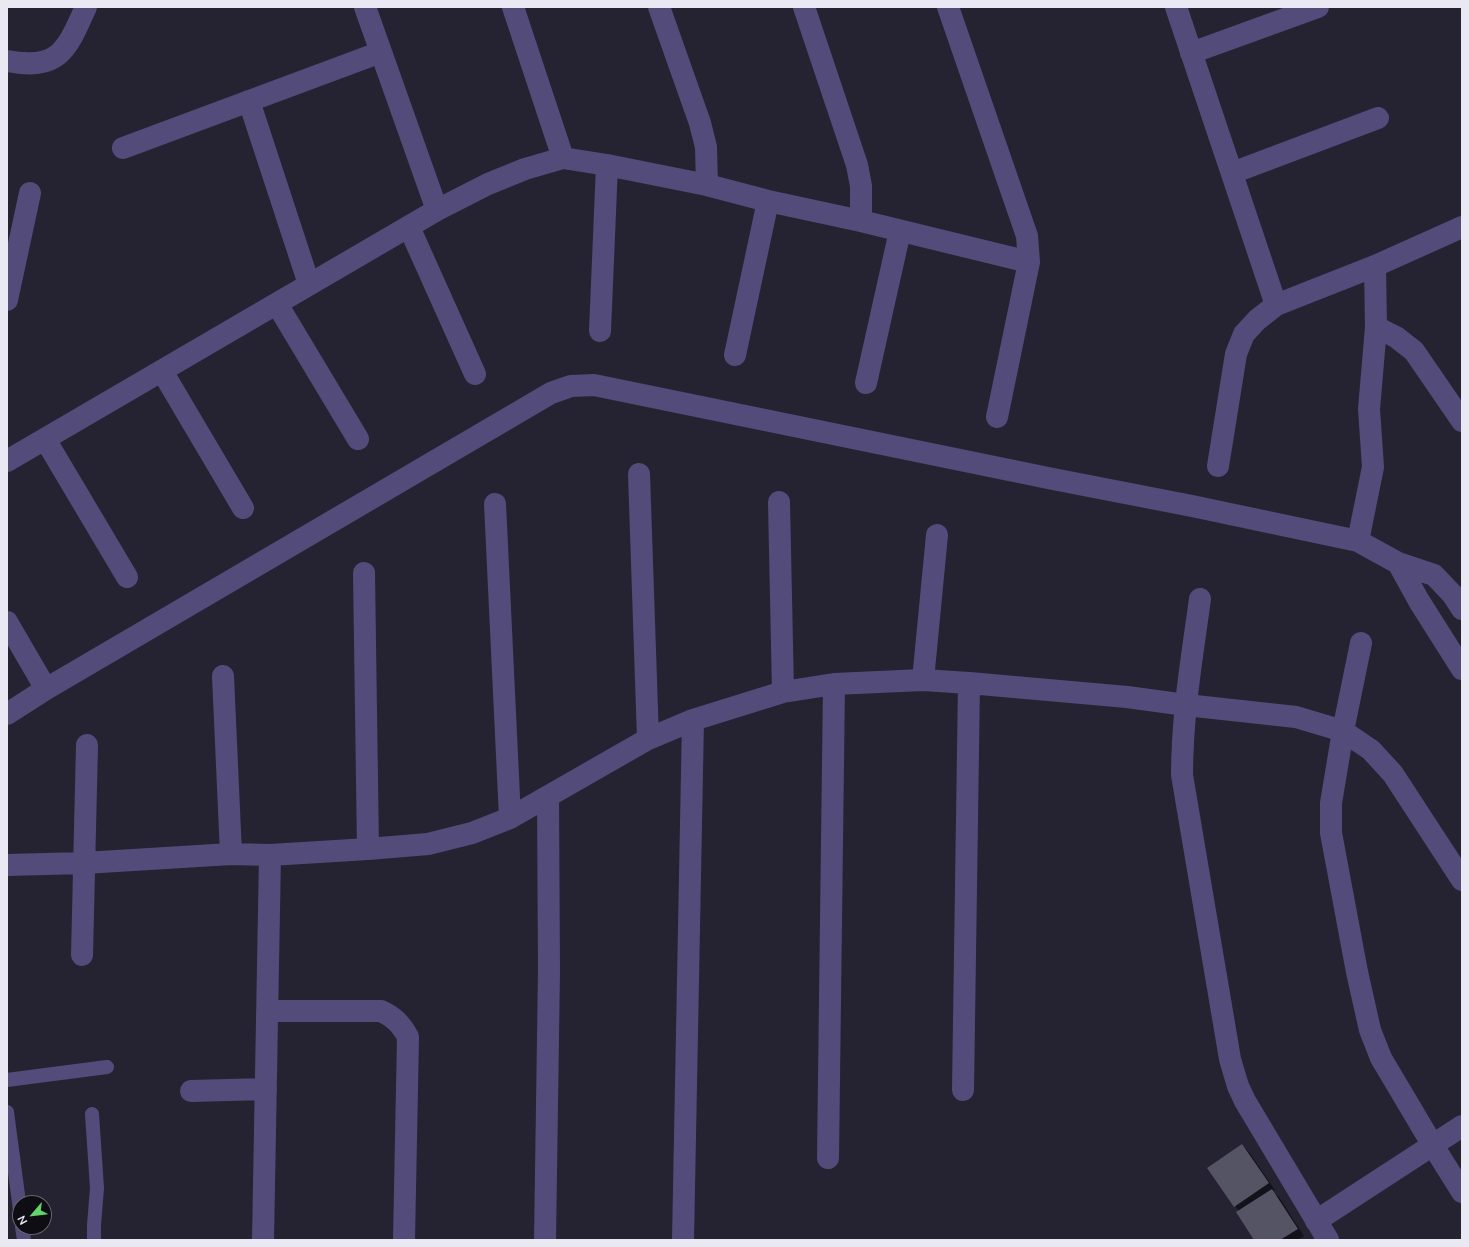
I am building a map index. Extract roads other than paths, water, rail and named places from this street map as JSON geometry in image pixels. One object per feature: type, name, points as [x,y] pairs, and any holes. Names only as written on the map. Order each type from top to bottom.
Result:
[{"type":"street","points":[[7,60],[36,64],[52,59],[63,52],[70,42],[86,7]]},
{"type":"street","points":[[365,7],[437,210]]},
{"type":"street","points":[[513,7],[563,158]]},
{"type":"street","points":[[659,7],[700,123],[706,147],[707,186]]},
{"type":"street","points":[[804,7],[857,165],[861,186],[862,221]]},
{"type":"street","points":[[948,7],[1026,236],[1029,262],[997,417]]},
{"type":"street","points":[[1176,7],[1276,305]]},
{"type":"street","points":[[1191,53],[1318,7]]},
{"type":"street","points":[[123,148],[381,52]]},
{"type":"street","points":[[248,101],[309,284]]},
{"type":"street","points":[[1232,173],[1378,118]]},
{"type":"street","points":[[7,461],[437,210],[495,181],[525,169],[563,158],[606,165],[707,186],[862,221],[1029,262]]},
{"type":"street","points":[[600,331],[606,165]]},
{"type":"street","points":[[7,300],[30,193]]},
{"type":"street","points":[[735,354],[768,201]]},
{"type":"street","points":[[409,227],[475,374]]},
{"type":"street","points":[[1218,466],[1236,354],[1244,334],[1257,320],[1276,305],[1375,266],[1462,227]]},
{"type":"street","points":[[866,383],[900,231]]},
{"type":"street","points":[[1358,541],[1373,467],[1369,409],[1376,327],[1375,266]]},
{"type":"street","points":[[277,304],[358,439]]},
{"type":"street","points":[[1376,327],[1396,337],[1414,351],[1462,421]]},
{"type":"street","points":[[162,371],[242,508]]},
{"type":"street","points":[[7,714],[551,393],[571,386],[594,385],[1358,541],[1398,563],[1434,575],[1453,595],[1462,609]]},
{"type":"street","points":[[45,439],[126,577]]},
{"type":"street","points":[[639,474],[648,739]]},
{"type":"street","points":[[779,502],[783,692]]},
{"type":"street","points":[[495,504],[510,818]]},
{"type":"street","points":[[923,680],[936,535]]},
{"type":"street","points":[[1398,563],[1419,601],[1462,669]]},
{"type":"street","points":[[364,573],[368,849]]},
{"type":"street","points":[[1200,599],[1186,705],[1182,745],[1182,775],[1230,1059],[1240,1091],[1328,1240]]},
{"type":"street","points":[[7,622],[46,690]]},
{"type":"street","points":[[1361,643],[1343,731],[1331,803],[1331,833],[1357,972],[1370,1030],[1381,1058],[1462,1192]]},
{"type":"street","points":[[223,676],[231,854]]},
{"type":"street","points":[[7,865],[84,863],[231,854],[270,855],[428,844],[472,833],[510,818],[648,739],[693,720],[783,692],[834,684],[923,680],[1127,697],[1296,717],[1343,731],[1371,750],[1393,774],[1462,880]]},
{"type":"street","points":[[963,1090],[969,683]]},
{"type":"street","points":[[828,1158],[834,684]]},
{"type":"street","points":[[683,1240],[693,720]]},
{"type":"street","points":[[82,955],[87,745]]},
{"type":"street","points":[[545,1240],[549,970],[548,797]]},
{"type":"street","points":[[263,1240],[270,855]]},
{"type":"street","points":[[268,1011],[381,1011],[393,1017],[402,1026],[408,1037],[404,1240]]},
{"type":"street","points":[[191,1091],[266,1089]]},
{"type":"street","points":[[1316,1221],[1432,1144],[1462,1126]]},
{"type":"lane","points":[[7,1080],[107,1067]]},
{"type":"lane","points":[[7,1112],[10,1161],[17,1195]]},
{"type":"lane","points":[[92,1114],[97,1188],[94,1240]]}]
